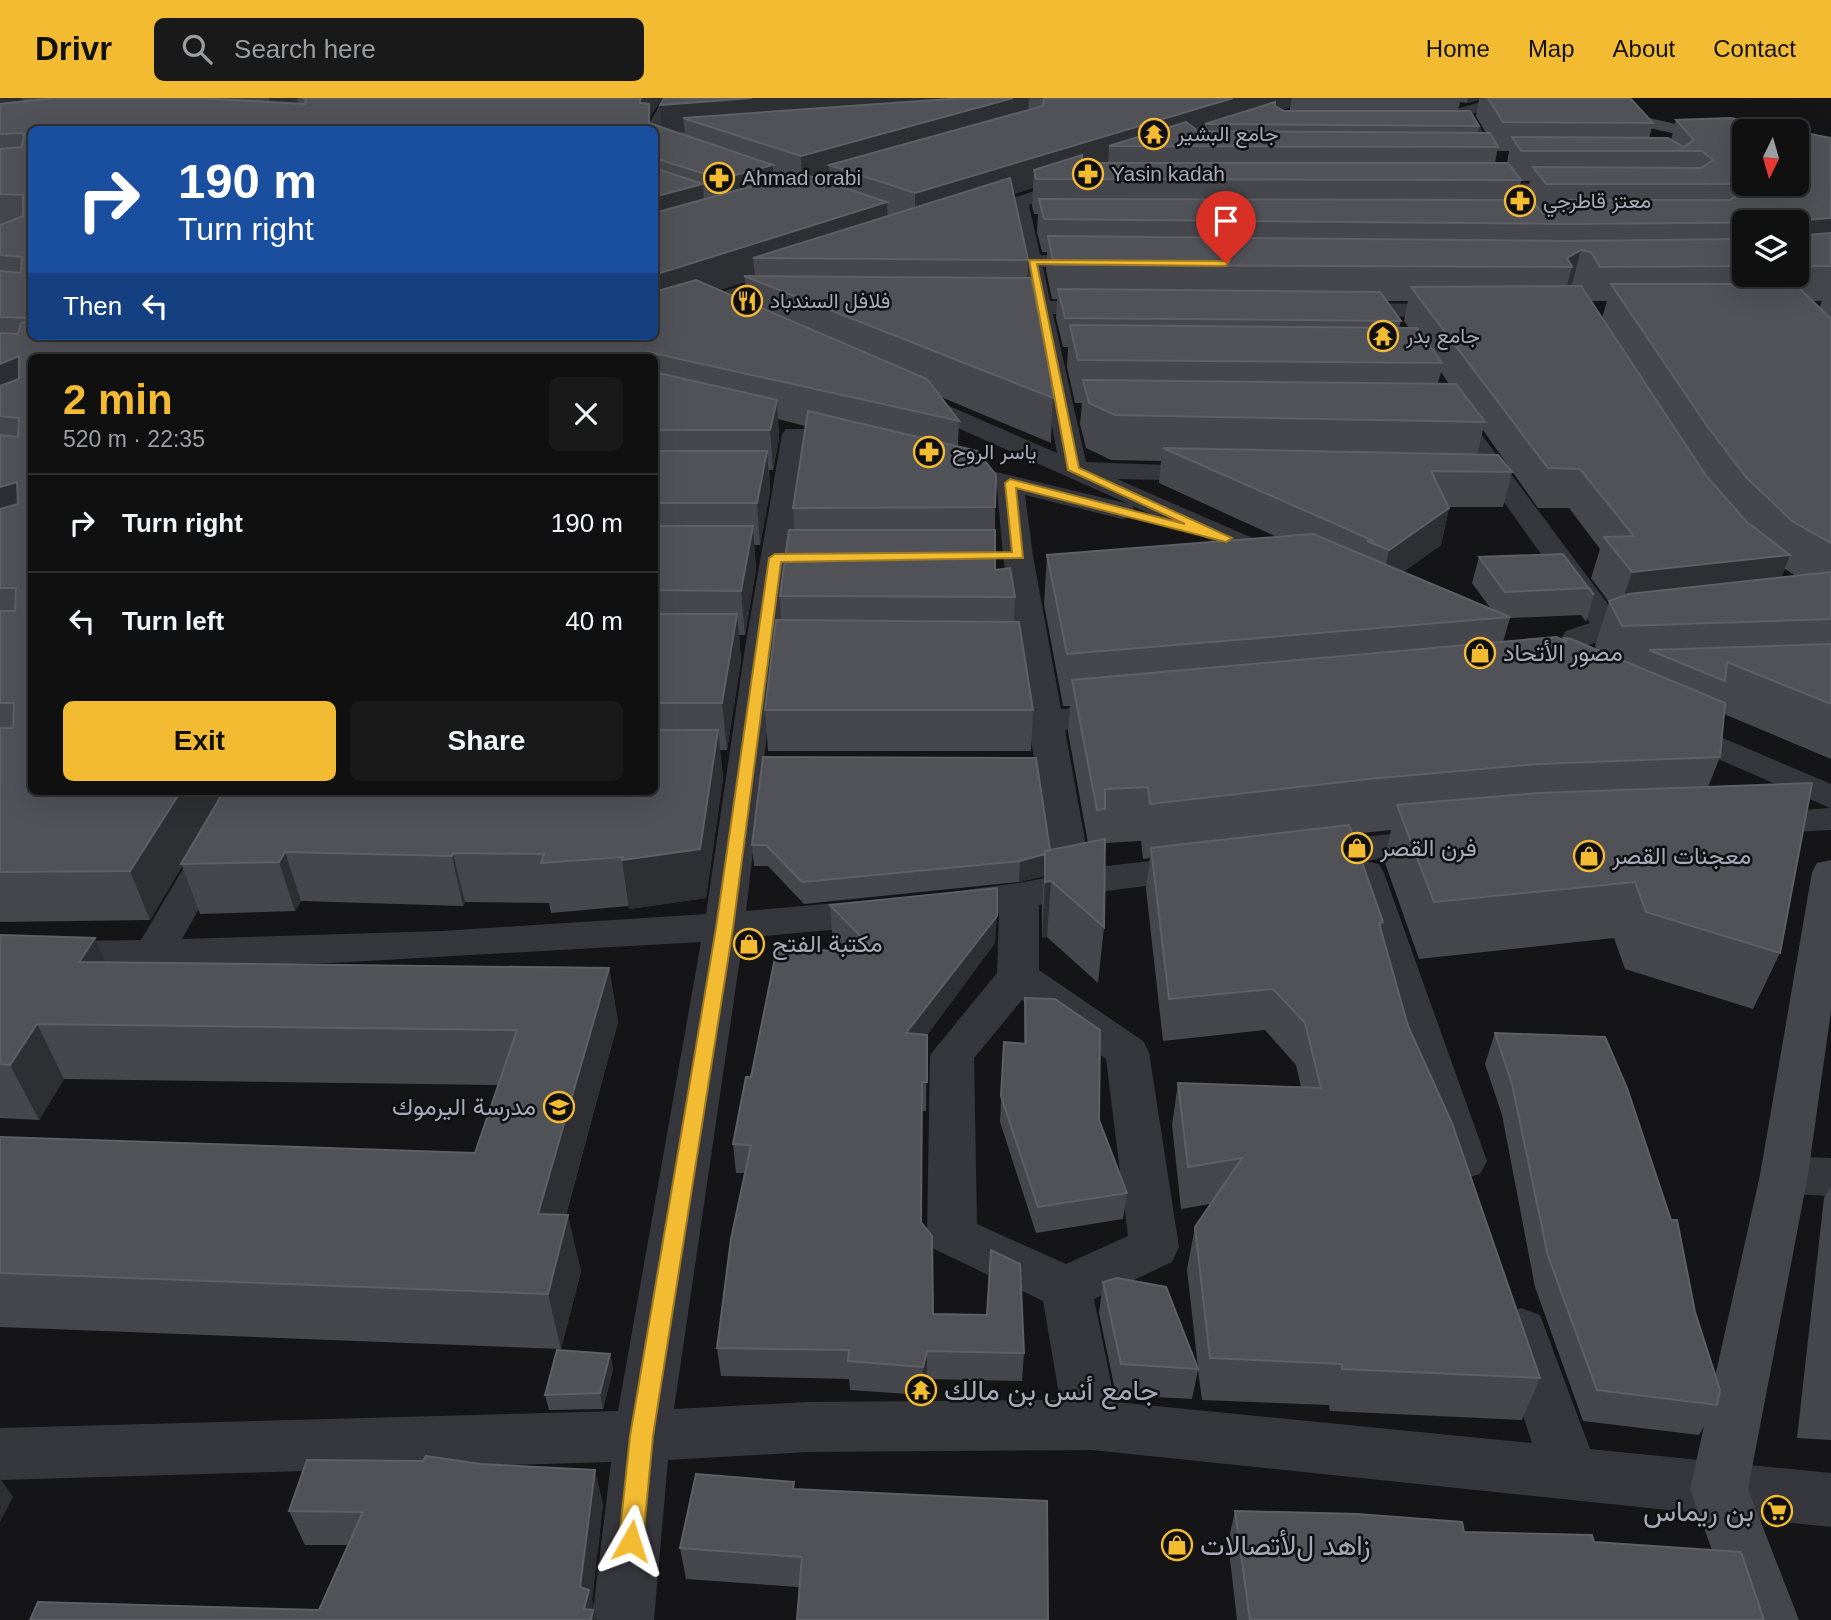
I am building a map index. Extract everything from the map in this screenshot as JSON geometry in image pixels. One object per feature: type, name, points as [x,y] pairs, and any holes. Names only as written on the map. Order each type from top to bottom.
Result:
[{"type":"street","points":[[655,126],[672,98]]},
{"type":"street","points":[[1466,123],[1513,98]]},
{"type":"street","points":[[1535,98],[1732,141]]},
{"type":"street","points":[[1443,104],[1466,123],[1496,158],[1507,189],[1527,215]]},
{"type":"street","points":[[1627,118],[1646,139]]},
{"type":"street","points":[[1463,158],[1496,158]]},
{"type":"street","points":[[941,227],[1028,216],[1057,189],[1101,181]]},
{"type":"street","points":[[1452,189],[1600,190]]},
{"type":"street","points":[[1028,216],[1040,307],[1074,470]]},
{"type":"street","points":[[1032,261],[1115,262]]},
{"type":"street","points":[[658,320],[813,268]]},
{"type":"street","points":[[698,306],[766,306]]},
{"type":"street","points":[[698,306],[736,322]]},
{"type":"street","points":[[958,307],[1136,308]]},
{"type":"street","points":[[1314,310],[1475,311]]},
{"type":"street","points":[[1383,311],[1403,340]]},
{"type":"street","points":[[1050,357],[1077,357]]},
{"type":"street","points":[[1432,383],[1442,417],[1484,478],[1622,626],[1577,638],[1571,681],[1514,669]]},
{"type":"street","points":[[886,388],[1302,569]]},
{"type":"street","points":[[1062,413],[1089,413]]},
{"type":"street","points":[[623,1620],[642,1436],[749,765],[761,648],[775,558],[775,481],[795,434]]},
{"type":"street","points":[[916,461],[1226,538]]},
{"type":"street","points":[[1074,470],[1238,473]]},
{"type":"street","points":[[1010,483],[1005,556],[1021,649],[1046,720],[1073,883]]},
{"type":"street","points":[[1046,720],[1156,711]]},
{"type":"street","points":[[1647,716],[1831,797]]},
{"type":"street","points":[[1014,765],[1054,765]]},
{"type":"street","points":[[153,955],[245,795]]},
{"type":"street","points":[[1724,824],[1831,819]]},
{"type":"street","points":[[1276,858],[1467,838]]},
{"type":"street","points":[[1357,848],[1477,1200]]},
{"type":"street","points":[[0,956],[356,950],[724,928],[1018,898],[1073,883],[1235,863]]},
{"type":"street","points":[[1768,1620],[1719,1489],[1807,1176],[1831,872]]},
{"type":"street","points":[[1018,898],[1018,976],[951,1055],[952,1236],[1066,1288],[1154,1247],[1127,1052],[1018,976]]},
{"type":"street","points":[[1066,1288],[1092,1425]]},
{"type":"street","points":[[1508,1291],[1570,1473]]},
{"type":"street","points":[[0,1454],[642,1436],[808,1427],[1092,1425],[1831,1500]]},
{"type":"building","points":[[54,98],[194,98],[305,104],[306,99],[303,98],[641,98],[640,103],[649,104],[649,123],[658,126],[28,126],[28,318],[0,317],[0,271],[21,273],[22,257],[0,255],[0,225],[23,216],[23,195],[0,194],[0,149],[22,147],[24,133],[0,134],[0,104]]},
{"type":"building","points":[[664,98],[752,98],[660,105]]},
{"type":"building","points":[[963,98],[1013,98],[801,156],[683,118]]},
{"type":"building","points":[[1044,98],[1233,98],[915,193],[829,165],[1043,106]]},
{"type":"building","points":[[1488,98],[1630,98],[1653,123],[1503,122]]},
{"type":"building","points":[[1275,102],[1275,106],[1284,111],[1470,111],[1479,126],[1205,124]]},
{"type":"building","points":[[1731,118],[1736,119],[1732,119],[1732,185],[1546,184],[1533,167],[1701,168],[1713,160],[1702,151],[1521,151],[1512,137],[1668,138],[1684,147],[1694,140],[1676,120]]},
{"type":"building","points":[[1186,122],[1198,131],[1490,133],[1498,147],[1109,146]]},
{"type":"building","points":[[658,126],[773,165],[721,179],[658,159]]},
{"type":"building","points":[[1810,134],[1831,138],[1831,218],[1809,220],[1809,210],[1732,210],[1732,223],[1566,224],[1044,219],[1039,199],[1532,200],[1542,213],[1550,216],[1564,208],[1559,200],[1730,200],[1736,196],[1810,196]]},
{"type":"building","points":[[1082,155],[1082,160],[1091,163],[1508,163],[1521,180],[1036,179],[1034,170]]},
{"type":"building","points":[[658,169],[703,184],[658,196]]},
{"type":"building","points":[[800,173],[887,202],[658,274],[658,212]]},
{"type":"building","points":[[1010,178],[1028,260],[753,258]]},
{"type":"building","points":[[1831,233],[1831,266],[1809,266],[1809,235]]},
{"type":"building","points":[[1048,236],[1567,241],[1732,239],[1732,266],[1600,267],[1591,252],[1581,250],[1567,258],[1572,267],[1054,265]]},
{"type":"building","points":[[744,276],[1031,278],[1053,398]]},
{"type":"building","points":[[696,280],[927,379],[959,421],[648,352],[28,354],[28,795],[178,795],[130,871],[0,872],[0,728],[13,728],[14,703],[0,703],[0,611],[15,611],[16,588],[0,588],[0,509],[18,504],[17,482],[0,487],[0,435],[18,437],[19,418],[0,416],[0,386],[19,379],[19,356],[0,364],[0,333],[18,334],[21,323],[28,322],[28,340],[658,340],[658,291]]},
{"type":"building","points":[[1611,284],[1798,287],[1831,319],[1831,543],[1792,521],[1746,477],[1707,426]]},
{"type":"building","points":[[1581,286],[1707,477],[1747,522],[1790,555],[1632,572],[1604,537],[1634,536],[1580,469],[1548,468],[1411,287]]},
{"type":"building","points":[[1058,289],[1380,292],[1401,321],[1065,318]]},
{"type":"building","points":[[1070,325],[1417,328],[1442,363],[1078,360]]},
{"type":"building","points":[[658,373],[777,400],[770,430],[658,430]]},
{"type":"building","points":[[1083,380],[1456,384],[1485,422],[1115,415],[1089,403]]},
{"type":"building","points":[[808,411],[977,451],[996,475],[995,507],[793,508]]},
{"type":"building","points":[[1163,448],[1498,455],[1512,472],[1431,471],[1449,508],[1389,550]]},
{"type":"building","points":[[658,451],[767,451],[757,503],[658,503]]},
{"type":"building","points":[[658,526],[753,526],[741,591],[658,590]]},
{"type":"building","points":[[789,530],[995,530],[995,570],[1010,568],[1015,597],[780,596]]},
{"type":"building","points":[[1313,534],[1510,617],[1067,654],[1047,555]]},
{"type":"building","points":[[1563,554],[1589,588],[1505,592],[1479,557]]},
{"type":"building","points":[[1831,572],[1831,619],[1622,626],[1609,601],[1629,594]]},
{"type":"building","points":[[658,614],[737,614],[722,703],[658,703]]},
{"type":"building","points":[[776,620],[1019,622],[1033,710],[765,710]]},
{"type":"building","points":[[1556,637],[1567,642],[1564,638],[1571,639],[1725,703],[1720,757],[1538,764],[1369,779],[1150,804],[1148,787],[1105,789],[1105,809],[1097,810],[1072,680]]},
{"type":"building","points":[[1831,644],[1831,704],[1727,662],[1725,681],[1649,650]]},
{"type":"building","points":[[658,730],[718,730],[700,849],[622,860],[623,857],[541,863],[544,854],[453,853],[452,856],[285,852],[279,862],[181,864],[222,795],[658,795]]},
{"type":"building","points":[[763,757],[1036,758],[1050,850],[1020,861],[802,882],[766,845],[752,845]]},
{"type":"building","points":[[1812,783],[1780,953],[1646,912],[1635,882],[1434,902],[1397,805],[1539,793]]},
{"type":"building","points":[[1349,825],[1383,922],[1379,923],[1408,1026],[1452,1123],[1540,1378],[1342,1369],[1342,1364],[1210,1358],[1195,1227],[1242,1158],[1188,1167],[1178,1083],[1321,1088],[1305,1023],[1273,989],[1169,999],[1151,848]]},
{"type":"building","points":[[1105,839],[1104,927],[1051,881],[1045,882],[1045,851]]},
{"type":"building","points":[[997,888],[997,916],[906,1033],[927,1035],[927,1082],[922,1082],[921,1222],[932,1236],[933,1314],[987,1315],[991,1250],[1020,1264],[1024,1353],[927,1351],[923,1367],[848,1361],[849,1350],[717,1348],[731,1239],[751,1145],[733,1144],[746,1077],[751,1077],[777,948],[877,953],[830,905]]},
{"type":"building","points":[[0,935],[95,938],[79,962],[609,968],[538,1214],[568,1215],[548,1294],[0,1273],[0,1137],[475,1153],[517,1030],[37,1024],[10,1065],[0,1064]]},
{"type":"building","points":[[1025,998],[1055,999],[1100,1030],[1099,1120],[1127,1193],[1038,1207],[1001,1096],[1004,1042],[1026,1044]]},
{"type":"building","points":[[1495,1033],[1605,1037],[1627,1088],[1671,1220],[1677,1220],[1695,1312],[1720,1390],[1717,1405],[1597,1390],[1548,1256],[1512,1084]]},
{"type":"building","points":[[1117,1278],[1166,1287],[1198,1369],[1121,1364],[1103,1282]]},
{"type":"building","points":[[557,1350],[610,1354],[600,1393],[545,1395]]},
{"type":"building","points":[[426,1456],[480,1464],[595,1470],[580,1587],[589,1590],[584,1609],[593,1610],[591,1620],[30,1620],[38,1602],[319,1610],[363,1512],[289,1511],[307,1460],[423,1461]]},
{"type":"building","points":[[696,1474],[794,1482],[793,1489],[1047,1501],[1048,1620],[797,1620],[802,1557],[680,1548]]},
{"type":"building","points":[[1235,1511],[1357,1514],[1462,1522],[1464,1532],[1592,1535],[1594,1542],[1741,1552],[1764,1620],[1250,1620]]},
{"type":"place","name":"جامع البشير","points":[[1154,134]]},
{"type":"place","name":"Yasin kadah","points":[[1088,174]]},
{"type":"place","name":"Ahmad orabi","points":[[719,178]]},
{"type":"place","name":"معتز قاطرجي","points":[[1520,201]]},
{"type":"place","name":"فلافل السندباد","points":[[747,301]]},
{"type":"place","name":"جامع بدر","points":[[1383,336]]},
{"type":"place","name":"ياسر الروح","points":[[929,452]]},
{"type":"place","name":"مصور اﻷتحاد","points":[[1480,653]]},
{"type":"place","name":"فرن القصر","points":[[1357,848]]},
{"type":"place","name":"معجنات القصر","points":[[1589,856]]},
{"type":"place","name":"مكتبة الفتح","points":[[749,944]]},
{"type":"place","name":"مدرسة اليرموك","points":[[559,1107]]},
{"type":"place","name":"جامع أنس بن مالك","points":[[921,1390]]},
{"type":"place","name":"بن ريماس","points":[[1777,1511]]},
{"type":"place","name":"زاهد لﻷتصالات","points":[[1177,1545]]},
{"type":"route","points":[[631,1541],[642,1436],[724,928],[744,765],[775,558],[1018,556],[1010,483],[1226,538],[1074,470],[1032,261],[1226,263]]}]
